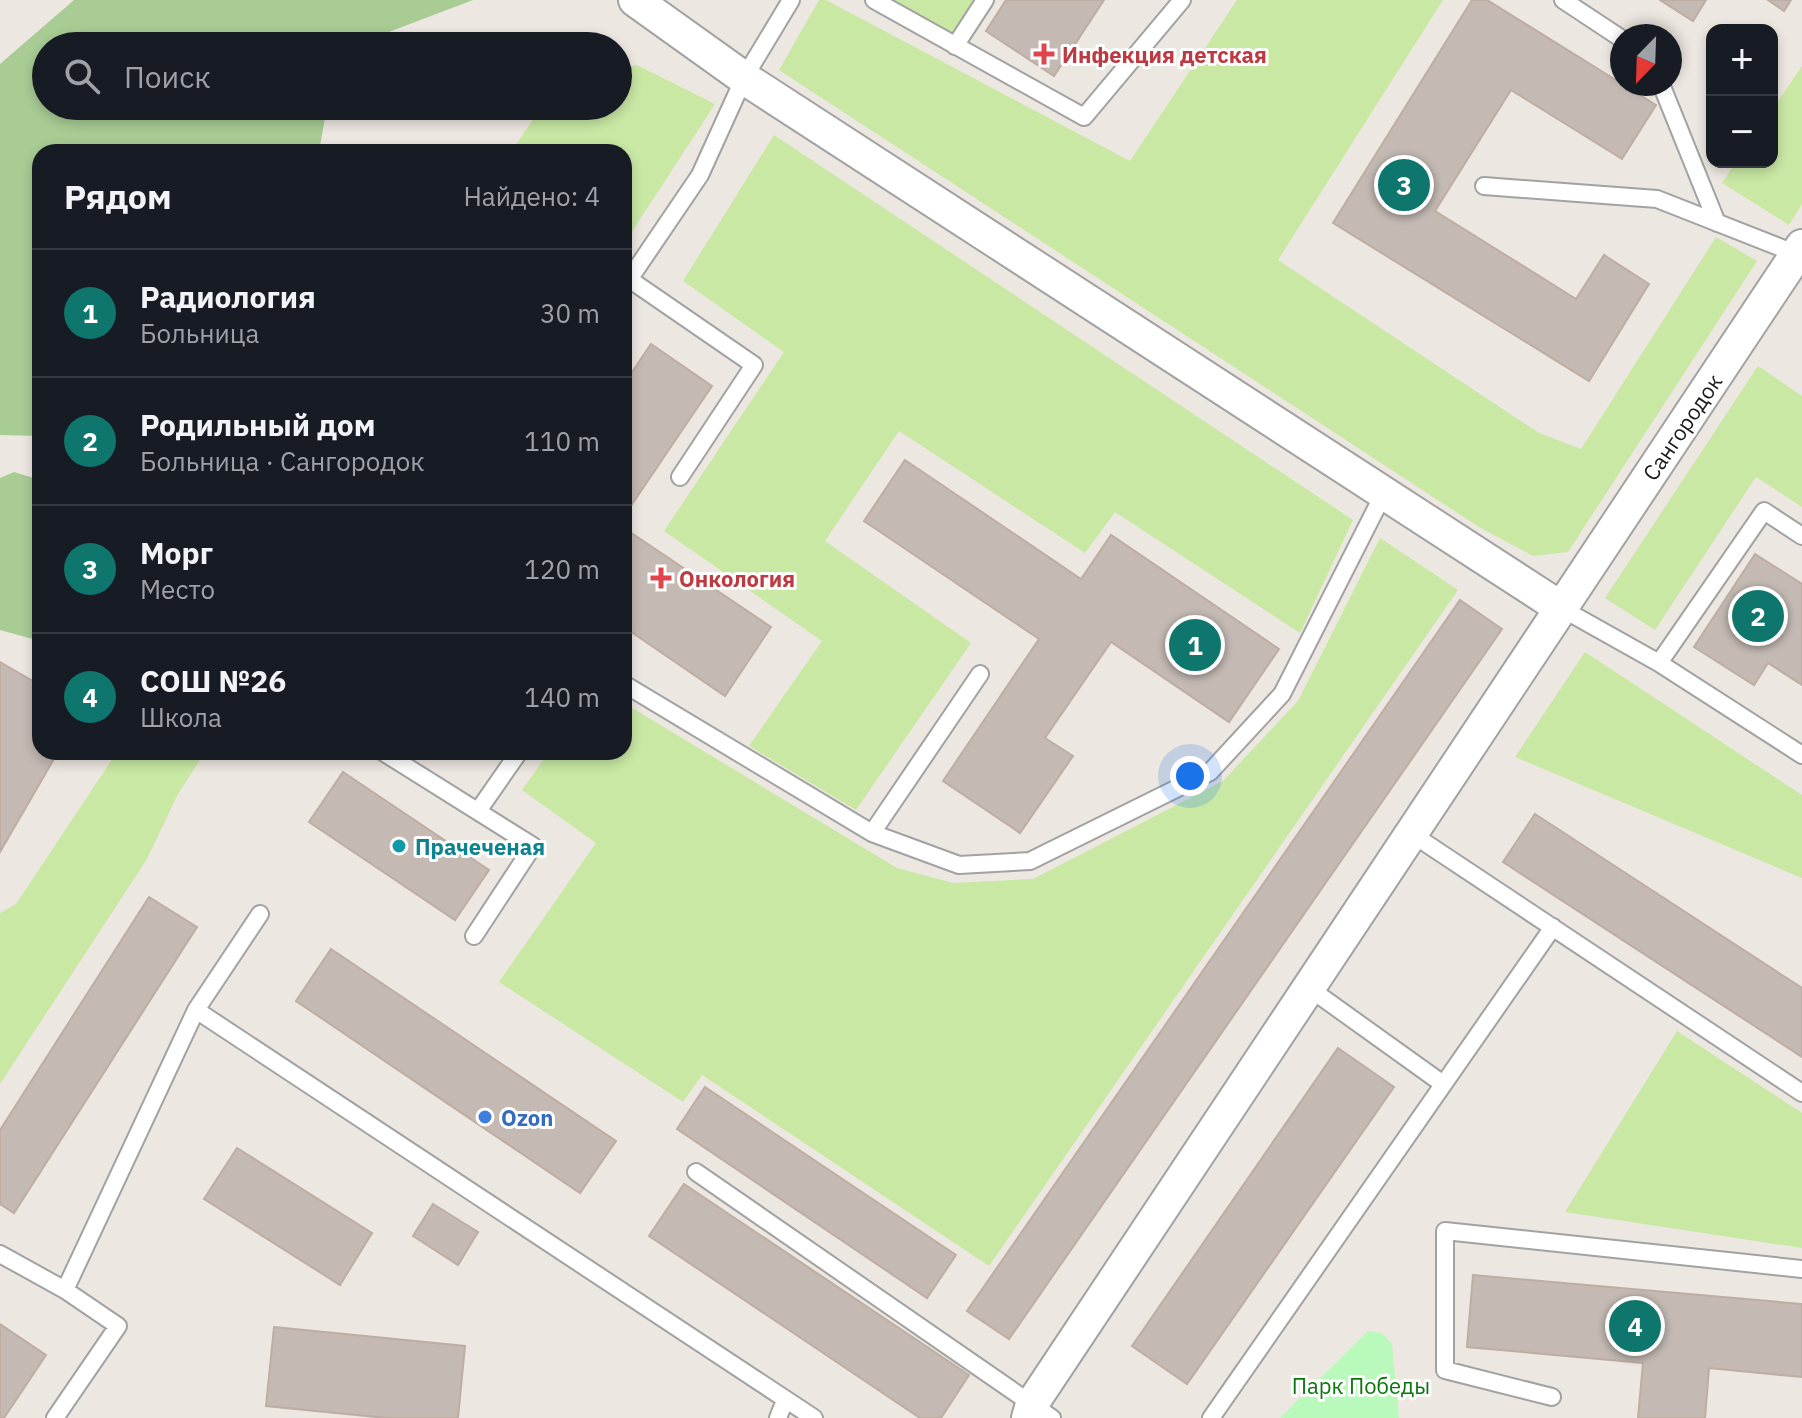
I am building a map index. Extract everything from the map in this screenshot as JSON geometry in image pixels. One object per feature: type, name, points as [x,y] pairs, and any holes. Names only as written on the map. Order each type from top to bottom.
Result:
[{"type":"street","points":[[635,0],[744,78],[1561,608]]},
{"type":"street","name":"Сангородок","points":[[1037,1413],[1309,988],[1800,249]]},
{"type":"lane","points":[[632,276],[700,175],[744,78],[791,0]]},
{"type":"lane","points":[[874,0],[1084,117],[1182,0]]},
{"type":"lane","points":[[955,46],[985,0]]},
{"type":"lane","points":[[1563,0],[1610,31]]},
{"type":"lane","points":[[1666,96],[1717,223]]},
{"type":"lane","points":[[1484,186],[1657,199],[1717,223],[1800,249]]},
{"type":"lane","points":[[632,286],[754,365],[680,477]]},
{"type":"lane","points":[[632,689],[872,833],[959,865],[1030,861],[1210,772],[1282,694],[1384,493]]},
{"type":"lane","points":[[1659,663],[1764,511],[1802,536]]},
{"type":"lane","points":[[1561,608],[1659,663],[1802,755]]},
{"type":"lane","points":[[872,833],[980,674]]},
{"type":"lane","points":[[396,760],[533,846],[474,936]]},
{"type":"lane","points":[[478,811],[513,760]]},
{"type":"lane","points":[[1412,834],[1802,1093]]},
{"type":"lane","points":[[65,1290],[196,1010],[260,914]]},
{"type":"lane","points":[[1211,1418],[1553,927]]},
{"type":"lane","points":[[1309,988],[1443,1084]]},
{"type":"lane","points":[[196,1010],[814,1418]]},
{"type":"lane","points":[[696,1172],[1037,1413]]},
{"type":"lane","points":[[1552,1397],[1445,1370],[1445,1231],[1802,1269]]},
{"type":"lane","points":[[0,1254],[65,1290],[118,1326],[55,1418]]},
{"type":"lane","points":[[778,1418],[785,1400]]},
{"type":"green space","points":[[74,0],[473,0],[389,32],[37,32]]},
{"type":"green space","points":[[819,0],[826,0],[1130,161],[1237,0],[1443,0],[1278,260],[1539,433],[1581,449],[1716,237],[1757,261],[1568,552],[1533,556],[1479,527],[779,70]]},
{"type":"green space","points":[[887,0],[974,0],[950,37]]},
{"type":"green space","points":[[32,36],[32,120],[325,120],[320,144],[32,144],[32,436],[0,435],[0,64]]},
{"type":"green space","points":[[637,65],[715,104],[632,232],[632,144],[516,144],[533,120],[632,120],[632,66]]},
{"type":"green space","points":[[1802,66],[1802,204],[1789,225],[1722,183],[1732,168],[1778,168],[1778,101]]},
{"type":"green space","points":[[774,135],[1353,520],[1300,633],[1115,512],[1085,553],[899,431],[825,541],[971,643],[856,810],[749,746],[822,641],[664,531],[784,352],[683,281]]},
{"type":"green space","points":[[1758,366],[1802,396],[1802,507],[1756,477],[1655,630],[1605,598]]},
{"type":"green space","points":[[14,472],[32,478],[32,639],[0,630],[0,478]]},
{"type":"green space","points":[[1380,538],[1458,590],[989,1266],[702,1075],[683,1102],[499,982],[596,843],[522,790],[543,760],[632,760],[632,708],[897,868],[953,883],[1033,879],[1223,781],[1298,701]]},
{"type":"green space","points":[[1585,652],[1802,795],[1802,878],[1515,757]]},
{"type":"green space","points":[[112,760],[200,760],[178,794],[147,859],[0,1084],[0,913],[16,904]]},
{"type":"green space","points":[[1677,1031],[1802,1113],[1802,1248],[1565,1212]]},
{"type":"green space","name":"Парк Победы","points":[[1368,1331],[1382,1333],[1392,1344],[1399,1418],[1280,1418]]},
{"type":"building","name":"Инфекция детская","points":[[1006,0],[1104,0],[1054,76],[986,31]]},
{"type":"building","points":[[1472,0],[1487,0],[1610,76],[1610,96],[1642,96],[1656,105],[1622,159],[1511,90],[1435,211],[1576,299],[1604,255],[1649,284],[1589,381],[1333,223]]},
{"type":"building","points":[[1660,0],[1706,0],[1693,21]]},
{"type":"building","points":[[1768,0],[1791,0],[1784,11]]},
{"type":"building","points":[[651,344],[712,386],[632,504],[632,372]]},
{"type":"building","points":[[905,460],[1081,579],[1111,535],[1279,649],[1229,722],[1111,642],[1045,738],[1073,756],[1020,833],[943,781],[1039,639],[864,521]]},
{"type":"building","name":"Онкология","points":[[632,533],[771,627],[725,696],[632,632]]},
{"type":"building","points":[[1755,554],[1802,584],[1802,685],[1768,663],[1754,685],[1694,647]]},
{"type":"building","points":[[1460,600],[1502,629],[1009,1339],[967,1311]]},
{"type":"building","points":[[0,662],[32,680],[32,760],[53,760],[0,852]]},
{"type":"building","name":"Прачеченая","points":[[343,772],[489,870],[455,920],[309,822]]},
{"type":"building","points":[[1535,814],[1802,988],[1802,1057],[1503,862]]},
{"type":"building","points":[[149,897],[197,927],[14,1213],[0,1204],[0,1130]]},
{"type":"building","points":[[331,949],[616,1141],[580,1193],[296,1001]]},
{"type":"building","points":[[1338,1048],[1394,1087],[1187,1384],[1132,1346]]},
{"type":"building","points":[[705,1087],[956,1255],[927,1298],[677,1129]]},
{"type":"building","points":[[237,1148],[372,1233],[340,1285],[204,1199]]},
{"type":"building","points":[[684,1184],[969,1375],[941,1418],[920,1418],[649,1236]]},
{"type":"building","points":[[433,1204],[478,1232],[458,1265],[413,1236]]},
{"type":"building","points":[[1473,1275],[1802,1304],[1802,1377],[1709,1368],[1705,1418],[1638,1418],[1643,1363],[1467,1347]]},
{"type":"building","points":[[0,1324],[46,1355],[4,1418],[0,1418]]},
{"type":"building","points":[[274,1327],[465,1346],[458,1418],[386,1418],[266,1406]]},
{"type":"place","name":"Инфекция детская","points":[[1044,54]]},
{"type":"place","name":"Морг","points":[[1404,185]]},
{"type":"place","name":"Онкология","points":[[661,578]]},
{"type":"place","name":"Родильный дом","points":[[1758,616]]},
{"type":"place","name":"Радиология","points":[[1195,645]]},
{"type":"place","name":"Прачеченая","points":[[399,846]]},
{"type":"place","name":"Ozon","points":[[485,1117]]},
{"type":"place","name":"СОШ №26","points":[[1635,1326]]}]
